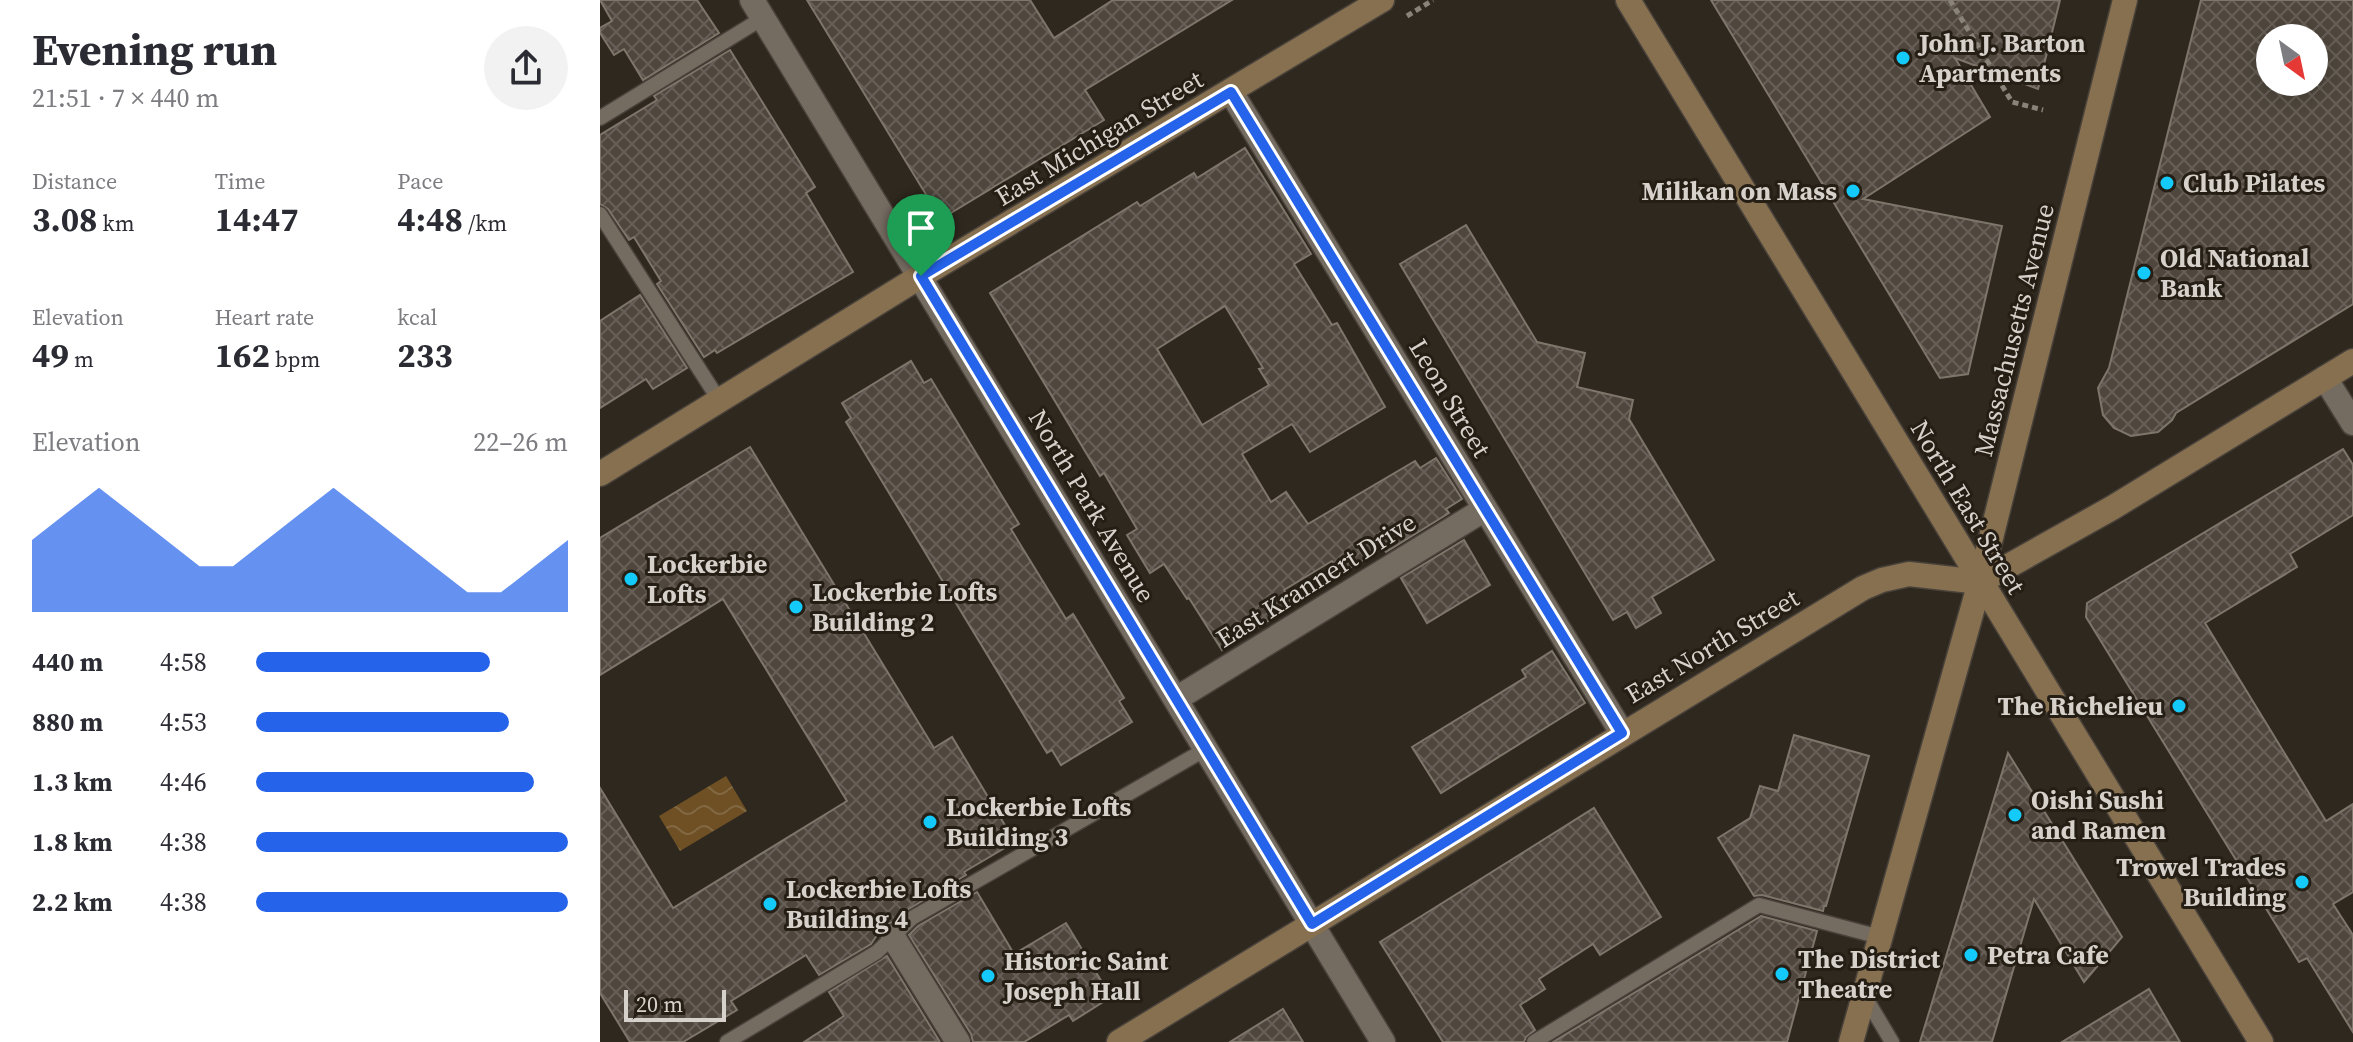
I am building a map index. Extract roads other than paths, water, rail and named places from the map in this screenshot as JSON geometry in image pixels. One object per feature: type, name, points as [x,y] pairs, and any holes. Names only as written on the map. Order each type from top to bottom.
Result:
[{"type":"main road","name":"East Michigan Street","points":[[600,474],[921,276],[1382,0]]},
{"type":"main road","name":"North East Street","points":[[1628,0],[2261,1042]]},
{"type":"main road","name":"Massachusetts Avenue","points":[[1851,1042],[1980,582],[2125,0]]},
{"type":"main road","points":[[1980,582],[2112,508],[2353,361]]},
{"type":"main road","name":"East North Street","points":[[1119,1042],[1863,588],[1909,574],[1980,582]]},
{"type":"street","name":"North Park Avenue","points":[[758,9],[1383,1042]]},
{"type":"street","name":"Leon Street","points":[[1231,92],[1622,733]]},
{"type":"street","points":[[2325,378],[2353,423]]},
{"type":"street","name":"East Krannert Drive","points":[[1176,699],[1485,509]]},
{"type":"street","points":[[893,937],[958,1042]]},
{"type":"lane","points":[[600,118],[758,9]]},
{"type":"lane","points":[[600,214],[719,400]]},
{"type":"lane","points":[[727,1042],[877,952],[912,918],[1206,749]]},
{"type":"lane","points":[[1534,1042],[1759,905],[1880,937]]},
{"type":"lane","points":[[1864,994],[1892,1042]]},
{"type":"water","points":[[726,776],[747,811],[680,851],[659,816]]},
{"type":"place","name":"John J. Barton Apartments","points":[[1903,58]]},
{"type":"place","name":"Club Pilates","points":[[2167,183]]},
{"type":"place","name":"Milikan on Mass","points":[[1853,191]]},
{"type":"place","name":"Old National Bank","points":[[2144,273]]},
{"type":"place","name":"Lockerbie Lofts","points":[[631,579]]},
{"type":"place","name":"Lockerbie Lofts Building 2","points":[[796,607]]},
{"type":"place","name":"The Richelieu","points":[[2179,706]]},
{"type":"place","name":"Oishi Sushi and Ramen","points":[[2015,815]]},
{"type":"place","name":"Lockerbie Lofts Building 3","points":[[930,822]]},
{"type":"place","name":"Trowel Trades Building","points":[[2302,882]]},
{"type":"place","name":"Lockerbie Lofts Building 4","points":[[770,904]]},
{"type":"place","name":"Petra Cafe","points":[[1971,955]]},
{"type":"place","name":"The District Theatre","points":[[1782,974]]},
{"type":"place","name":"Historic Saint Joseph Hall","points":[[988,976]]}]
